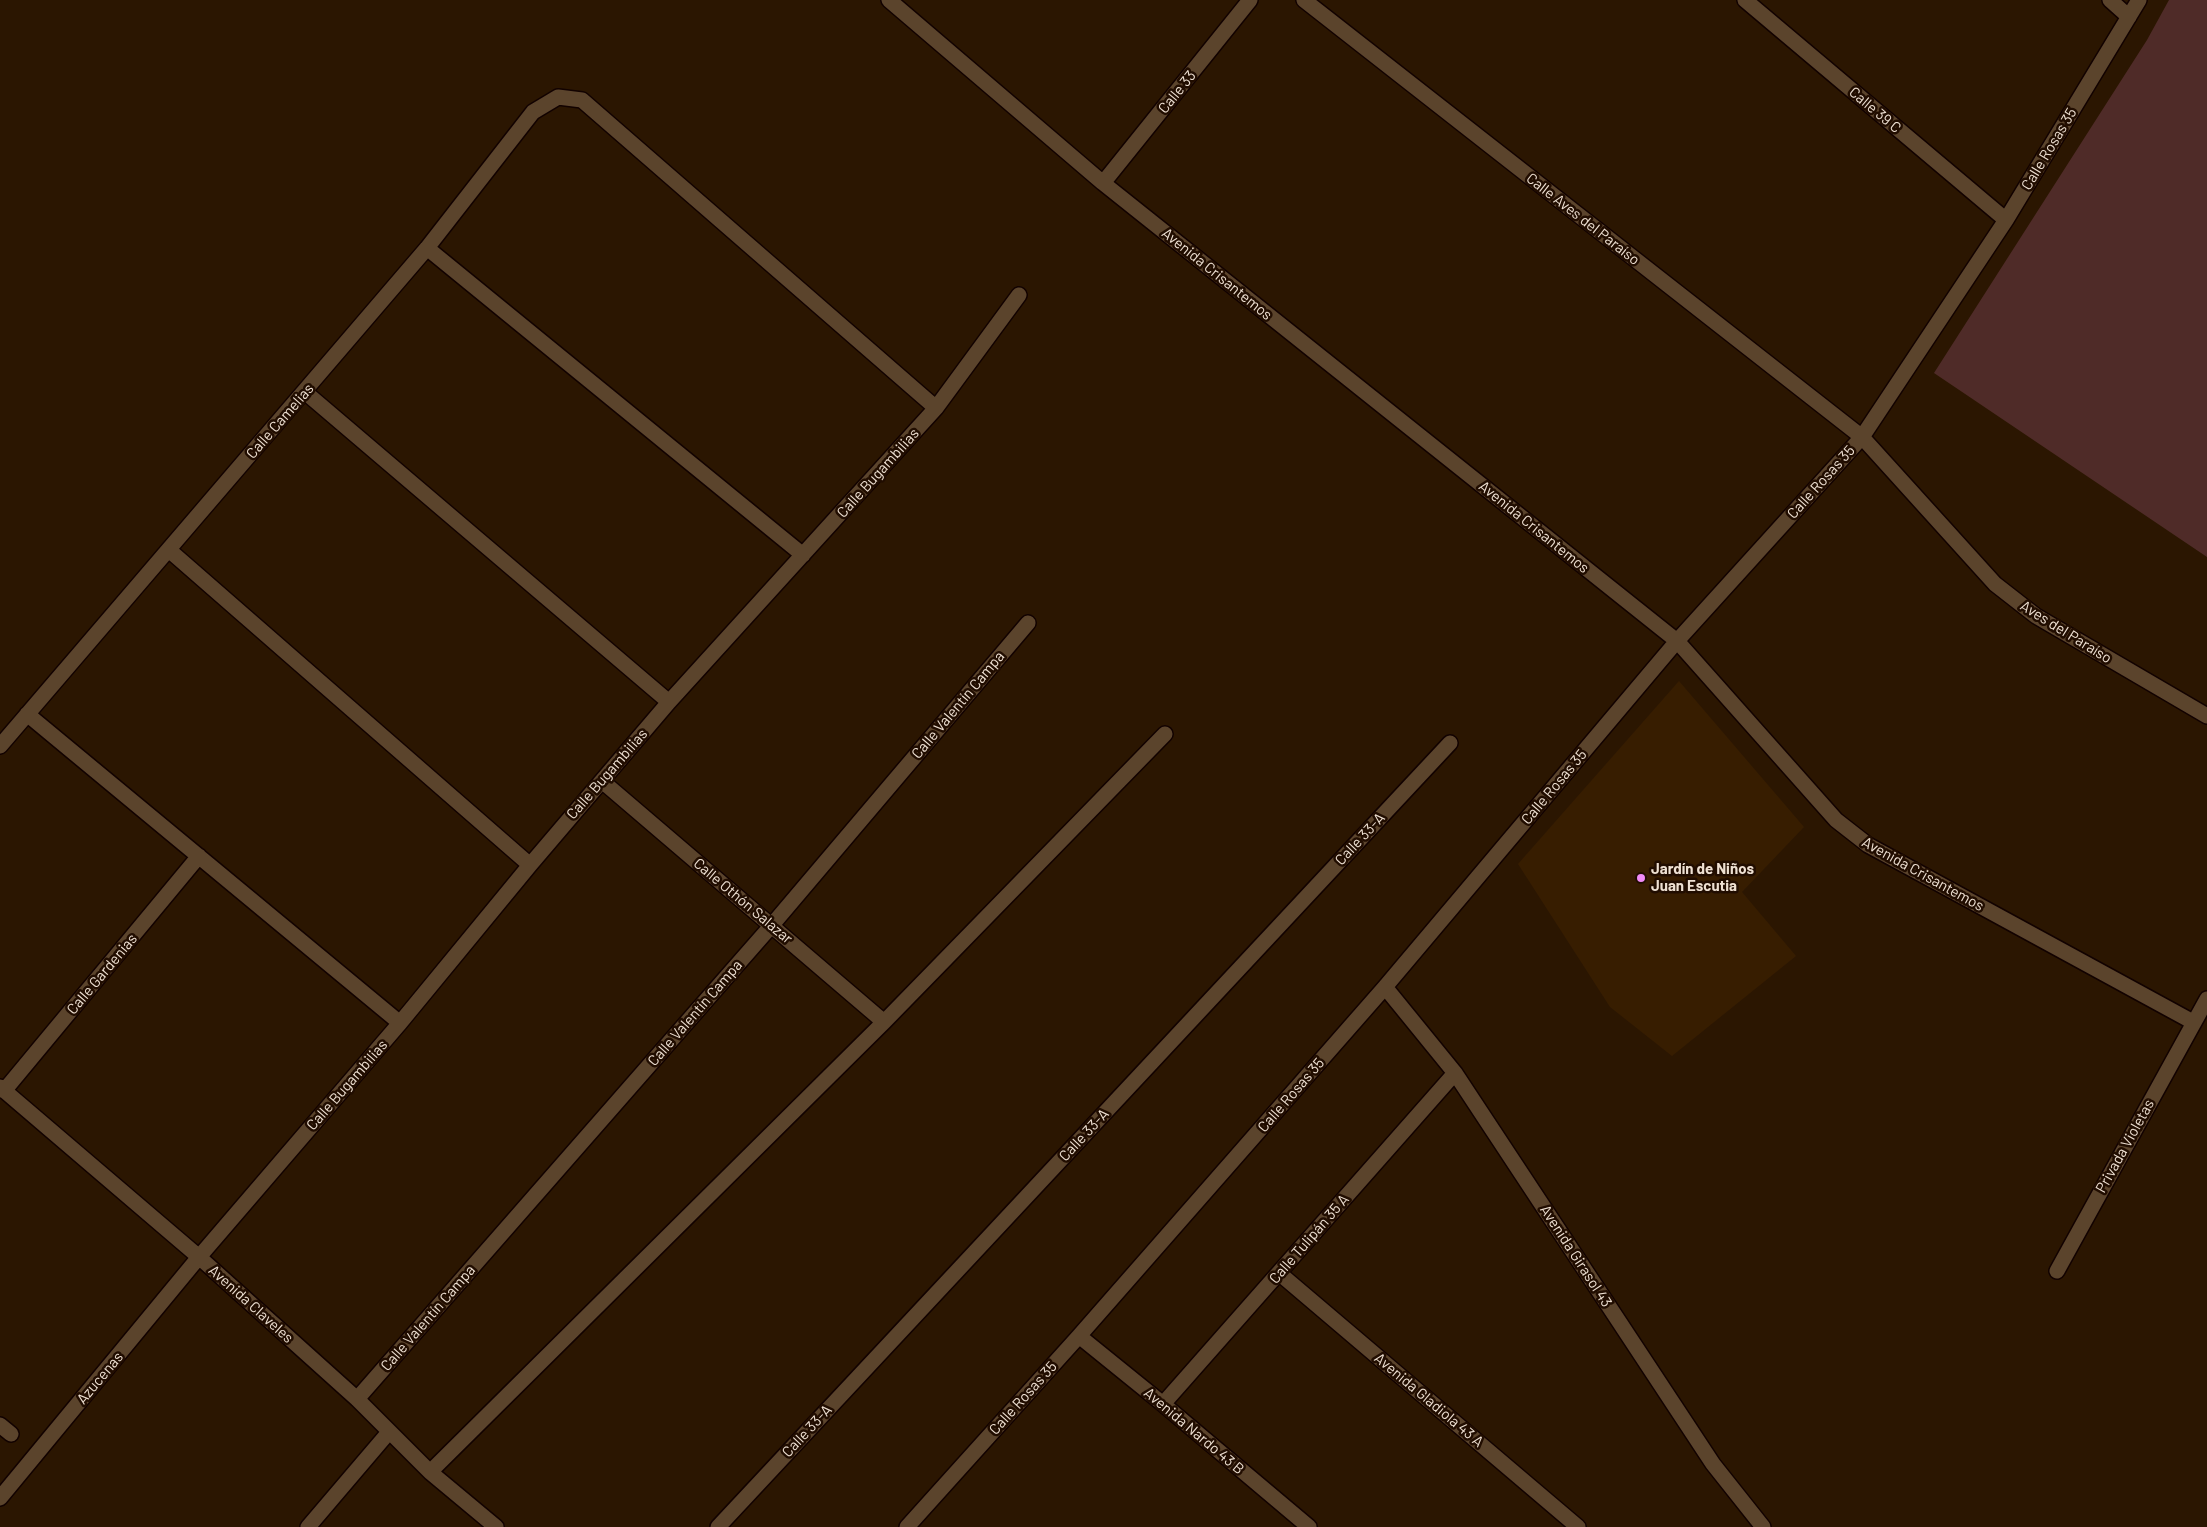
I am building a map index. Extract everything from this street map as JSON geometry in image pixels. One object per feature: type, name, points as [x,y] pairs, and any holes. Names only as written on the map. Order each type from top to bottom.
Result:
[{"type":"street","name":"Avenida Crisantemos","points":[[889,0],[1103,183],[1678,641],[1836,820],[1868,845],[2194,1022]]},
{"type":"street","name":"Calle 33","points":[[1103,183],[1250,0]]},
{"type":"street","name":"Calle Aves del Paraíso","points":[[1304,0],[1862,437]]},
{"type":"street","name":"Calle 39 C","points":[[1745,0],[2006,220]]},
{"type":"street","points":[[2110,0],[2129,17]]},
{"type":"street","name":"Calle Rosas 35","points":[[907,1527],[1079,1336],[1386,987],[1678,641],[1862,437],[2006,220],[2139,0]]},
{"type":"street","name":"Calle Camelias","points":[[0,746],[427,248],[533,112],[558,97],[582,100],[936,408]]},
{"type":"street","points":[[427,248],[803,555]]},
{"type":"street","name":"Calle Bugambilias","points":[[200,1257],[400,1023],[530,865],[669,702],[936,408],[1019,296]]},
{"type":"street","points":[[305,392],[669,702]]},
{"type":"street","name":"Aves del Paraíso","points":[[1862,437],[1995,584],[2036,616],[2207,716]]},
{"type":"street","points":[[170,550],[530,865]]},
{"type":"street","name":"Calle Valentín Campa","points":[[357,1399],[772,925],[1028,623]]},
{"type":"street","points":[[27,714],[400,1023]]},
{"type":"street","points":[[430,1472],[884,1022],[1165,734]]},
{"type":"street","name":"Calle 33-A","points":[[718,1527],[1450,744]]},
{"type":"street","name":"Calle Othón Salazar","points":[[602,781],[884,1022]]},
{"type":"street","name":"Calle Gardenias","points":[[2,1089],[200,856]]},
{"type":"street","name":"Avenida Girasol 43","points":[[1386,987],[1455,1073],[1713,1464],[1763,1527]]},
{"type":"street","name":"Privada Violetas","points":[[2057,1271],[2207,998]]},
{"type":"street","name":"Calle Tulipán 35 A","points":[[1163,1404],[1455,1073]]},
{"type":"street","name":"Avenida Claveles","points":[[2,1089],[200,1257],[357,1399],[430,1472],[496,1527]]},
{"type":"street","name":"Azucenas","points":[[0,1498],[200,1257]]},
{"type":"street","name":"Avenida Gladiola 43 A","points":[[1279,1273],[1578,1527]]},
{"type":"street","name":"Avenida Nardo 43 B","points":[[1079,1336],[1309,1527]]},
{"type":"street","points":[[308,1527],[389,1432]]},
{"type":"shaded area","points":[[2169,0],[2207,0],[2207,557],[1934,373],[2147,40]]},
{"type":"shaded area","name":"Jardín de Niños Juan Escutia","points":[[1679,681],[1804,827],[1742,892],[1796,956],[1672,1056],[1610,1007],[1518,864]]},
{"type":"place","name":"Jardín de Niños Juan Escutia","points":[[1641,878]]}]
